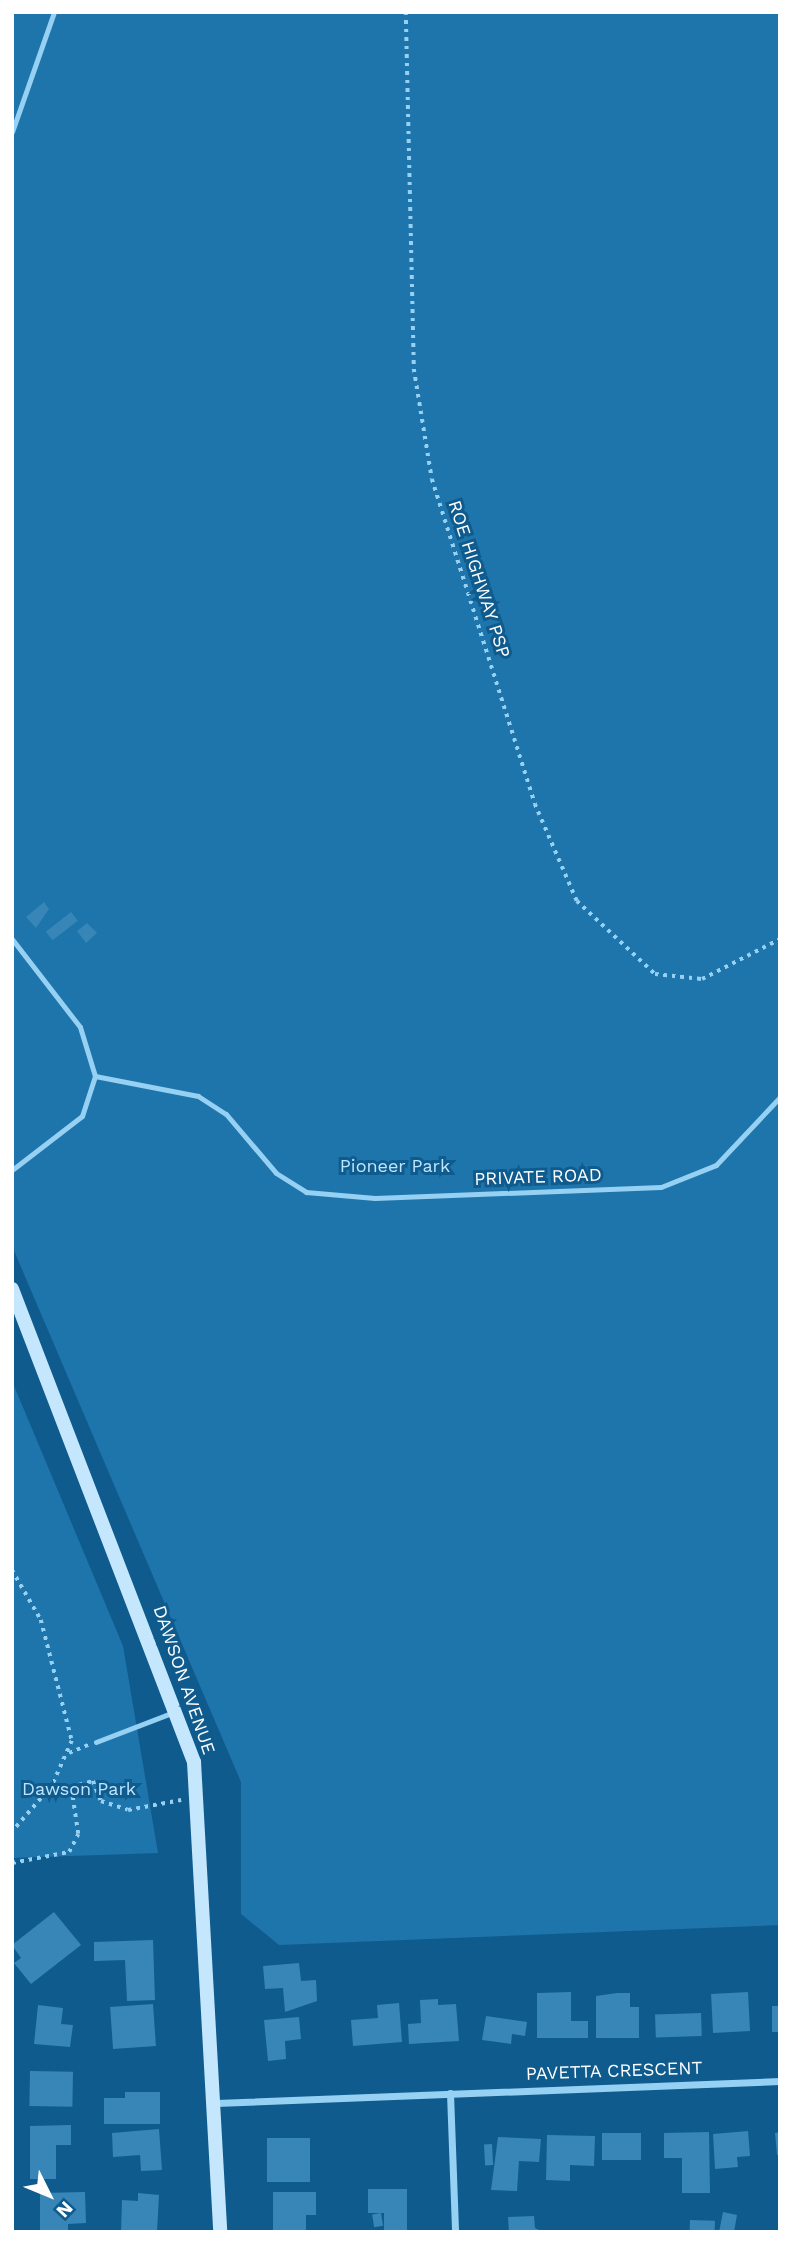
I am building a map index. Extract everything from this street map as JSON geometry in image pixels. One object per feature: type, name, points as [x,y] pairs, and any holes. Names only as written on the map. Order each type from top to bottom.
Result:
[{"type":"main road","name":"DAWSON AVENUE","points":[[12,1289],[177,1711],[194,1762],[202,1825],[220,2232]]},
{"type":"street","name":"PAVETTA CRESCENT","points":[[216,2103],[780,2081]]},
{"type":"street","points":[[450,2093],[455,2232]]},
{"type":"lane","points":[[12,132],[54,12]]},
{"type":"lane","points":[[12,939],[80,1027],[95,1076],[82,1116],[12,1170]]},
{"type":"lane","name":"PRIVATE ROAD","points":[[95,1076],[198,1096],[226,1114],[276,1173],[306,1192],[374,1198],[661,1187],[716,1165],[780,1097]]},
{"type":"lane","points":[[96,1742],[177,1711]]},
{"type":"path","name":"ROE HIGHWAY PSP","points":[[406,12],[406,210],[421,410],[432,479],[535,804],[577,901],[655,974],[702,979],[780,939]]},
{"type":"path","points":[[12,1570],[27,1586],[54,1656],[71,1724],[68,1754],[52,1786],[12,1832]]},
{"type":"path","points":[[68,1754],[96,1742]]},
{"type":"path","points":[[12,1863],[69,1852],[78,1833],[71,1787],[93,1781],[101,1801],[128,1811],[185,1800]]},
{"type":"green space","name":"Pioneer Park","points":[[12,12],[780,12],[780,1925],[279,1945],[241,1914],[241,1782],[12,1246]]},
{"type":"green space","name":"Dawson Park","points":[[12,1381],[123,1646],[158,1853],[12,1858]]},
{"type":"building","points":[[44,902],[49,909],[36,928],[26,917]]},
{"type":"building","points":[[71,912],[78,921],[53,940],[46,932]]},
{"type":"building","points":[[87,923],[97,933],[86,943],[77,931]]},
{"type":"building","points":[[54,1912],[81,1945],[31,1984],[14,1963],[21,1958],[12,1945]]},
{"type":"building","points":[[153,1940],[155,2000],[127,2001],[125,1960],[94,1961],[94,1942]]},
{"type":"building","points":[[299,1963],[301,1981],[316,1980],[317,2001],[285,2012],[283,1988],[265,1989],[263,1966]]},
{"type":"building","points":[[571,1992],[571,2021],[588,2021],[588,2038],[537,2038],[537,1993]]},
{"type":"building","points":[[748,1992],[750,2031],[713,2033],[711,1994]]},
{"type":"building","points":[[630,1993],[630,2007],[639,2007],[639,2038],[596,2038],[596,1996]]},
{"type":"building","points":[[438,1999],[438,2005],[456,2004],[459,2041],[409,2044],[408,2024],[421,2023],[420,2000]]},
{"type":"building","points":[[399,2003],[402,2042],[353,2046],[351,2020],[378,2018],[377,2005]]},
{"type":"building","points":[[153,2004],[156,2046],[113,2049],[110,2007]]},
{"type":"building","points":[[38,2005],[63,2008],[61,2024],[73,2025],[70,2047],[34,2044]]},
{"type":"building","points":[[772,2006],[780,2006],[780,2032],[772,2032]]},
{"type":"building","points":[[701,2013],[702,2036],[656,2038],[655,2015]]},
{"type":"building","points":[[486,2016],[527,2022],[525,2036],[512,2034],[511,2044],[482,2040]]},
{"type":"building","points":[[299,2017],[301,2039],[285,2041],[286,2059],[268,2061],[264,2020]]},
{"type":"building","points":[[30,2071],[73,2072],[72,2107],[29,2106]]},
{"type":"building","points":[[125,2092],[160,2092],[160,2124],[104,2124],[104,2098],[125,2098]]},
{"type":"building","points":[[71,2125],[71,2145],[56,2145],[56,2179],[30,2179],[30,2126]]},
{"type":"building","points":[[159,2129],[162,2170],[141,2171],[140,2155],[113,2157],[112,2133]]},
{"type":"building","points":[[748,2131],[750,2156],[737,2157],[738,2167],[715,2169],[713,2134]]},
{"type":"building","points":[[709,2132],[710,2193],[682,2193],[682,2158],[664,2158],[664,2133]]},
{"type":"building","points":[[780,2132],[780,2155],[777,2155],[775,2133]]},
{"type":"building","points":[[602,2133],[641,2133],[641,2160],[602,2160]]},
{"type":"building","points":[[547,2135],[595,2136],[594,2166],[570,2165],[570,2181],[546,2180]]},
{"type":"building","points":[[498,2137],[541,2139],[539,2162],[519,2161],[517,2191],[491,2190]]},
{"type":"building","points":[[267,2138],[310,2138],[310,2182],[267,2182]]},
{"type":"building","points":[[484,2144],[492,2144],[493,2165],[485,2165]]},
{"type":"building","points":[[368,2189],[407,2189],[407,2231],[384,2230],[384,2213],[368,2213]]},
{"type":"building","points":[[85,2192],[86,2223],[68,2224],[68,2232],[40,2232],[40,2193]]},
{"type":"building","points":[[273,2192],[316,2192],[316,2215],[306,2215],[306,2232],[273,2232]]},
{"type":"building","points":[[138,2193],[159,2195],[157,2232],[121,2232],[122,2200],[138,2201]]},
{"type":"building","points":[[723,2212],[737,2215],[734,2232],[719,2232]]},
{"type":"building","points":[[381,2213],[383,2226],[374,2227],[372,2214]]},
{"type":"building","points":[[534,2216],[535,2228],[543,2232],[509,2232],[508,2217]]},
{"type":"building","points":[[690,2220],[715,2221],[715,2232],[690,2232]]}]
